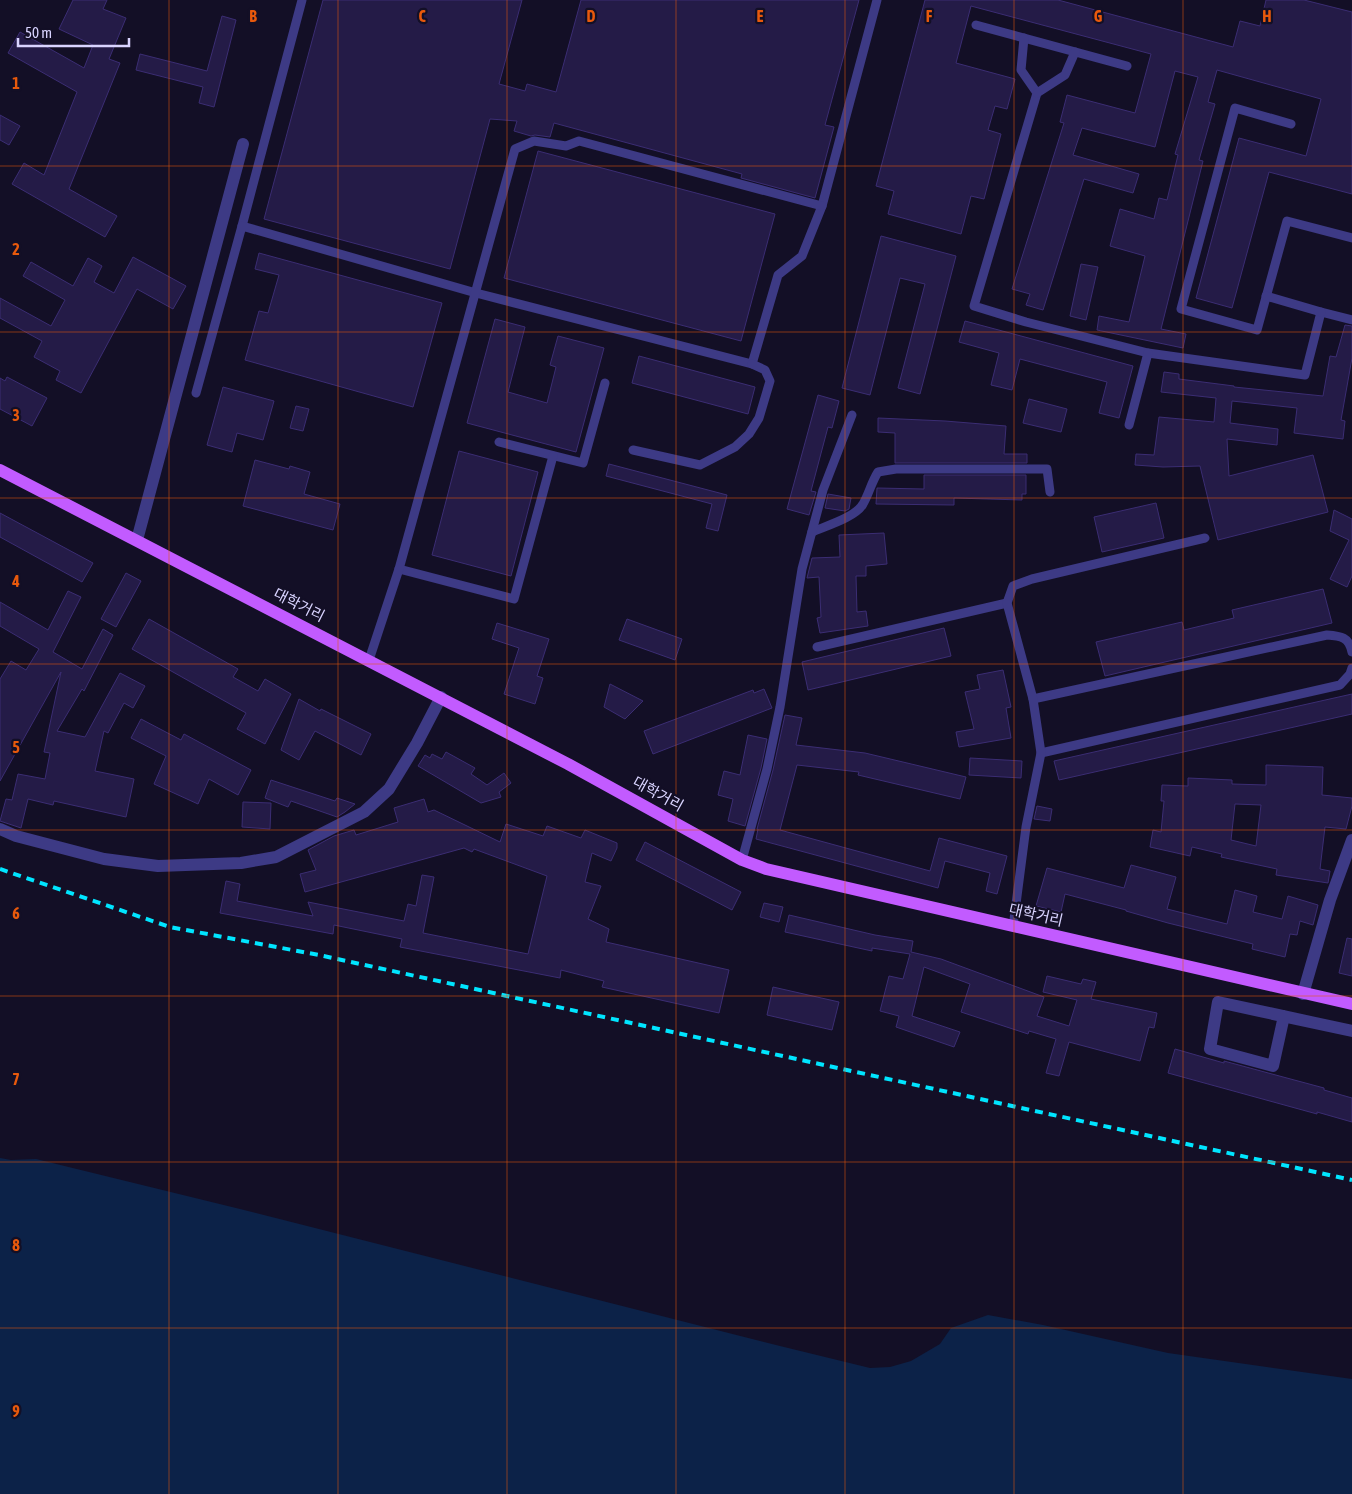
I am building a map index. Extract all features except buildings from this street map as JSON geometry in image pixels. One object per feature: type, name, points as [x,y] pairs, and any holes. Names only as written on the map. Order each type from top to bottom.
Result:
[{"type":"main road","name":"대학거리","points":[[0,470],[576,768],[742,860],[803,879],[1352,1004]]},
{"type":"street","points":[[137,540],[243,144]]},
{"type":"street","points":[[0,830],[104,859],[158,866],[241,862],[276,857],[364,812],[389,789],[441,698]]},
{"type":"street","points":[[1303,994],[1330,900],[1352,840]]},
{"type":"street","points":[[1284,1016],[1273,1066],[1210,1049],[1218,1002],[1284,1016],[1352,1031]]},
{"type":"lane","points":[[196,393],[302,0]]},
{"type":"lane","points":[[752,364],[778,275],[802,256],[822,206],[877,0]]},
{"type":"lane","points":[[976,25],[1127,66]]},
{"type":"lane","points":[[1024,38],[1021,70],[1037,93]]},
{"type":"lane","points":[[1075,52],[1065,75],[1037,93],[974,306],[1026,322],[1148,353],[1305,375],[1322,312]]},
{"type":"lane","points":[[1291,124],[1235,108],[1181,309],[1257,330],[1288,221],[1352,238]]},
{"type":"lane","points":[[369,660],[399,570],[515,149],[534,141],[566,146],[579,141],[822,206]]},
{"type":"lane","points":[[242,226],[476,293],[752,364],[765,370],[770,381],[759,418],[749,434],[734,447],[700,465],[633,450]]},
{"type":"lane","points":[[1266,296],[1352,320]]},
{"type":"lane","points":[[1129,425],[1148,353]]},
{"type":"lane","points":[[499,442],[583,463],[605,383]]},
{"type":"lane","points":[[742,860],[767,769],[780,707],[802,568],[823,490],[852,415]]},
{"type":"lane","points":[[399,570],[514,599],[553,456]]},
{"type":"lane","points":[[812,532],[852,515],[862,506],[872,481],[878,472],[896,469],[1047,468],[1050,492]]},
{"type":"lane","points":[[1013,927],[1026,826],[1041,753],[1033,699],[1016,642],[1007,603],[1013,586],[1032,579],[1205,538]]},
{"type":"lane","points":[[817,647],[1007,603]]},
{"type":"lane","points":[[1033,699],[1327,635],[1342,636],[1350,644],[1352,652]]},
{"type":"lane","points":[[1041,753],[1340,685],[1350,674],[1352,668]]},
{"type":"water","points":[[0,1158],[11,1160],[36,1159],[870,1368],[890,1367],[911,1361],[940,1344],[951,1328],[988,1315],[1043,1325],[1168,1353],[1352,1379],[1352,1494],[0,1494]]},
{"type":"railway","points":[[0,869],[170,927],[319,955],[1352,1180]]}]
